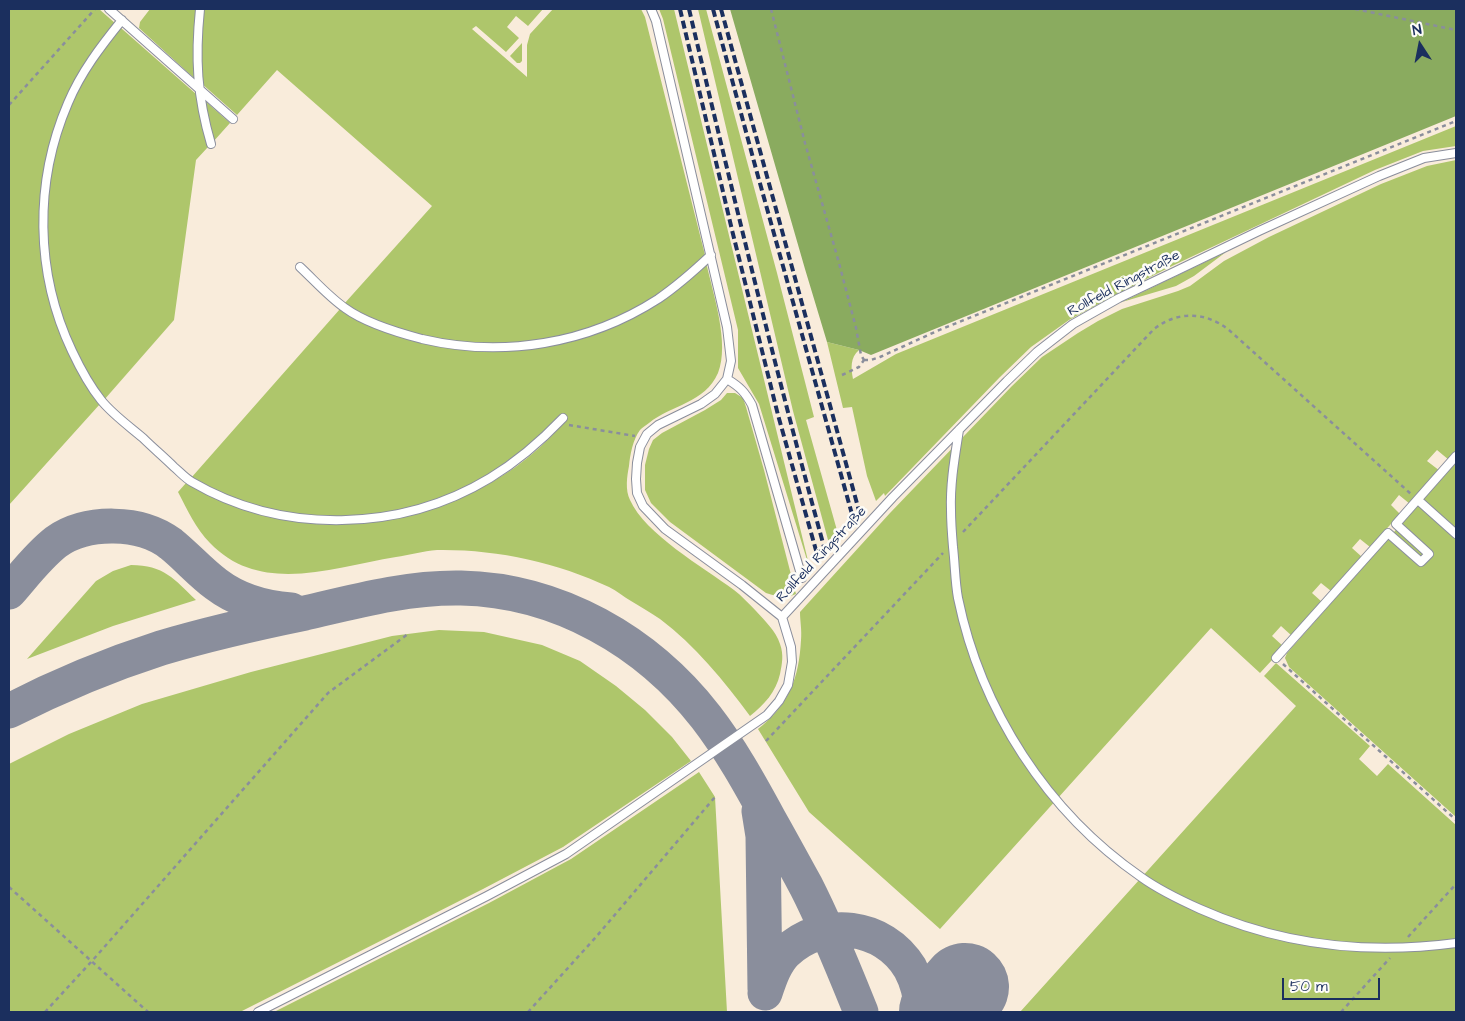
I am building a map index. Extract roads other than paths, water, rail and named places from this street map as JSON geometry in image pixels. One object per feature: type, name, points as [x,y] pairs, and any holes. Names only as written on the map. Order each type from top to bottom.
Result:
[{"type":"lane","points":[[109,9],[233,119]]},
{"type":"lane","points":[[200,9],[197,54],[198,89],[211,144]]},
{"type":"lane","points":[[258,1012],[566,854],[767,715],[779,701],[788,685],[792,662],[791,646],[782,617],[742,585],[665,529],[643,506],[637,493],[636,479],[640,447],[646,434],[658,425],[701,404],[716,394],[727,379],[731,361],[727,327],[711,255],[656,21],[651,9]]},
{"type":"lane","points":[[122,20],[90,62],[60,123],[52,151],[43,211],[44,255],[59,321],[77,362],[102,401],[190,481],[234,502],[256,509],[280,515],[328,520],[352,520],[400,514],[446,500],[509,466],[528,451],[560,420]]},
{"type":"lane","name":"Rollfeld Ringstraße","points":[[782,617],[959,430],[1037,352],[1073,324],[1111,303],[1250,235],[1379,176],[1424,158],[1456,153]]},
{"type":"lane","points":[[300,268],[345,309],[367,320],[413,337],[444,344],[485,348],[534,345],[570,338],[620,320],[665,294],[711,255]]},
{"type":"lane","points":[[727,379],[745,392],[752,405],[802,578]]},
{"type":"lane","points":[[959,430],[950,510],[958,595],[964,623],[978,668],[993,703],[1038,777],[1094,840],[1141,878],[1165,892],[1215,916],[1268,934],[1323,945],[1359,948],[1404,949],[1456,943]]},
{"type":"lane","points":[[1276,658],[1388,533],[1421,562],[1429,554],[1396,524],[1456,456]]},
{"type":"lane","points":[[1418,500],[1456,534]]},
{"type":"railway","points":[[680,9],[778,415],[819,561]]},
{"type":"railway","points":[[689,9],[755,282],[826,554]]},
{"type":"railway","points":[[713,9],[855,525]]},
{"type":"railway","points":[[721,9],[861,518]]}]
